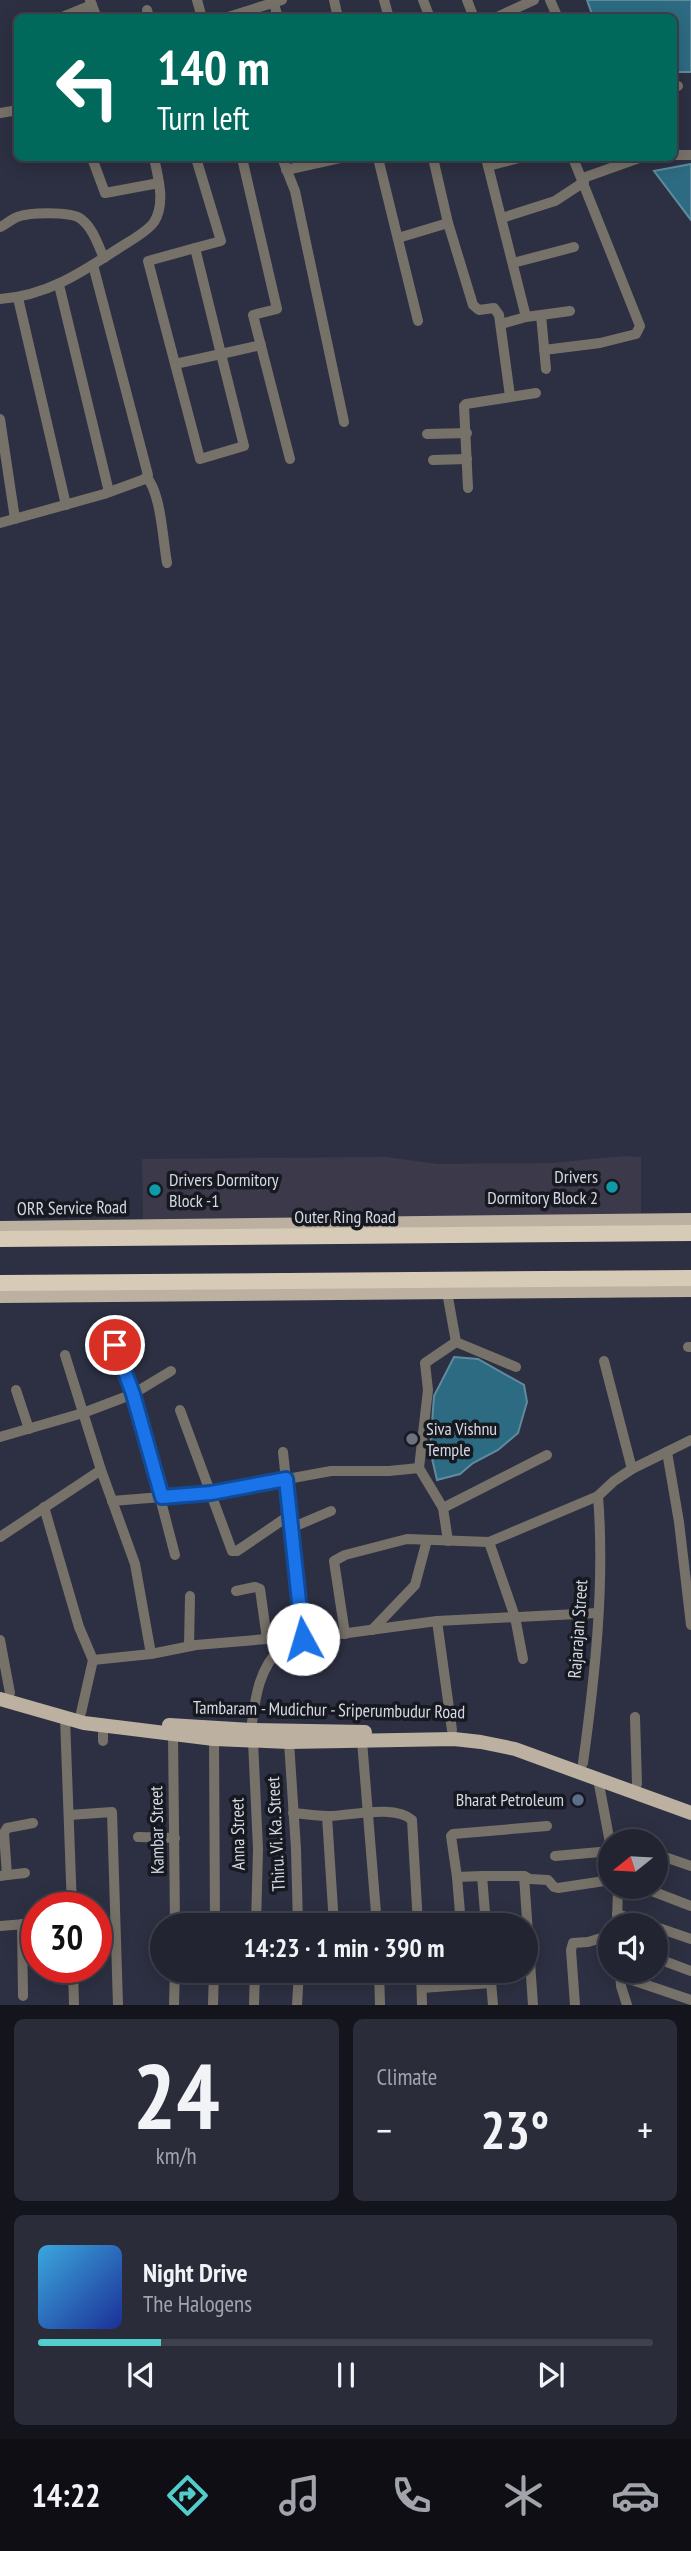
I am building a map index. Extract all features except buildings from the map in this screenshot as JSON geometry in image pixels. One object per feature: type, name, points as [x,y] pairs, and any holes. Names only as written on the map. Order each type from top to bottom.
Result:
[{"type":"highway","points":[[171,1225],[220,1237]]},
{"type":"highway","name":"Outer Ring Road","points":[[2,1231],[220,1237],[691,1233]]},
{"type":"highway","points":[[7,1283],[691,1278]]},
{"type":"highway","points":[[225,1294],[266,1281]]},
{"type":"highway","points":[[7,1283],[56,1295]]},
{"type":"main road","name":"ORR Service Road","points":[[2,1231],[171,1225],[691,1220]]},
{"type":"main road","points":[[0,1296],[691,1290]]},
{"type":"main road","name":"Tambaram - Mudichur - Sriperumbudur Road","points":[[3,1694],[81,1713],[289,1742],[454,1739],[481,1742],[582,1768]]},
{"type":"main road","name":"Tambaram - Mudichur - Sriperumbudur Road","points":[[3,1694],[65,1718],[103,1726],[214,1739],[452,1730],[517,1740],[691,1813]]},
{"type":"main road","name":"Tambaram - Mudichur - Sriperumbudur Road","points":[[598,1775],[637,1784],[691,1803]]},
{"type":"street","points":[[236,0],[239,13],[276,1]]},
{"type":"street","points":[[502,14],[518,3],[534,0]]},
{"type":"street","points":[[68,14],[92,1]]},
{"type":"street","points":[[93,161],[105,193],[159,183]]},
{"type":"street","points":[[0,299],[18,298],[59,285],[132,240],[154,221],[161,194],[155,161]]},
{"type":"street","points":[[195,248],[244,446],[200,459],[148,261],[195,248],[221,242],[198,161]]},
{"type":"street","points":[[243,161],[277,309],[253,315],[290,459]]},
{"type":"street","points":[[283,161],[295,191],[344,422]]},
{"type":"street","points":[[286,170],[326,161]]},
{"type":"street","points":[[379,161],[418,321]]},
{"type":"street","points":[[434,161],[448,223],[473,305],[479,310],[497,309],[510,396]]},
{"type":"street","points":[[544,350],[600,343],[639,331],[636,316],[574,161]]},
{"type":"street","points":[[502,218],[555,201],[583,180],[631,161]]},
{"type":"street","points":[[487,162],[526,317]]},
{"type":"street","points":[[0,227],[14,218],[28,214],[71,214],[83,220],[89,227],[104,258]]},
{"type":"street","points":[[398,238],[448,223]]},
{"type":"street","points":[[513,263],[574,247]]},
{"type":"street","points":[[93,265],[148,475],[146,477]]},
{"type":"street","points":[[59,285],[109,492]]},
{"type":"street","points":[[18,298],[66,505]]},
{"type":"street","points":[[501,324],[526,317],[570,311]]},
{"type":"street","points":[[541,315],[546,369]]},
{"type":"street","points":[[175,364],[261,345]]},
{"type":"street","points":[[468,488],[464,406],[536,393]]},
{"type":"street","points":[[0,419],[15,519]]},
{"type":"street","points":[[427,434],[467,433]]},
{"type":"street","points":[[433,460],[467,459]]},
{"type":"street","points":[[0,523],[109,492],[146,477]]},
{"type":"street","points":[[146,477],[150,480],[156,497],[167,563]]},
{"type":"street","points":[[447,1292],[456,1342]]},
{"type":"street","points":[[456,1342],[516,1367]]},
{"type":"street","points":[[448,1541],[443,1508],[419,1468],[428,1390],[425,1363],[456,1342]]},
{"type":"street","points":[[115,1345],[133,1394],[175,1555]]},
{"type":"street","points":[[65,1355],[101,1470],[135,1564],[150,1654]]},
{"type":"street","points":[[604,1361],[632,1469]]},
{"type":"street","points":[[0,1437],[83,1413],[133,1394],[172,1371]]},
{"type":"street","points":[[16,1390],[29,1429]]},
{"type":"street","points":[[180,1410],[232,1551],[237,1551],[290,1515]]},
{"type":"street","points":[[345,1633],[334,1561],[345,1555],[407,1539],[489,1542],[598,1496],[632,1469],[691,1440]]},
{"type":"street","points":[[283,1452],[303,1639]]},
{"type":"street","points":[[667,1452],[687,1559],[691,1625]]},
{"type":"street","points":[[443,1508],[547,1455]]},
{"type":"street","points":[[112,1501],[211,1493],[331,1471],[419,1468]]},
{"type":"street","points":[[0,1537],[101,1470]]},
{"type":"street","name":"Rajarajan Street","points":[[582,1768],[590,1716],[597,1613],[601,1538],[598,1496]]},
{"type":"street","points":[[44,1507],[79,1628],[93,1660],[81,1713]]},
{"type":"street","points":[[291,1528],[331,1511]]},
{"type":"street","points":[[679,1522],[691,1520]]},
{"type":"street","points":[[372,1630],[415,1585],[427,1540]]},
{"type":"street","points":[[489,1542],[515,1617],[523,1659]]},
{"type":"street","points":[[236,1591],[255,1587],[260,1589],[267,1639]]},
{"type":"street","points":[[190,1596],[190,1646]]},
{"type":"street","points":[[93,1660],[150,1654],[190,1646],[267,1639],[303,1639],[436,1621],[597,1613]]},
{"type":"street","points":[[436,1621],[452,1730]]},
{"type":"street","name":"Anna Street","points":[[256,1913],[258,1849],[252,1736],[256,1688],[283,1645],[303,1639]]},
{"type":"street","points":[[0,1640],[3,1694]]},
{"type":"street","points":[[635,1717],[637,1784]]},
{"type":"street","points":[[65,1718],[71,1892]]},
{"type":"street","points":[[103,1726],[103,1741]]},
{"type":"street","name":"Kambar Street","points":[[173,1734],[175,1913]]},
{"type":"street","points":[[214,1739],[215,1913]]},
{"type":"street","points":[[362,1741],[376,1913]]},
{"type":"street","name":"Thiru. Vi. Ka. Street","points":[[289,1742],[297,1913]]},
{"type":"street","points":[[598,1775],[609,1829]]},
{"type":"street","points":[[69,1815],[112,1812],[118,2005]]},
{"type":"street","points":[[293,1813],[327,1816],[398,1812],[412,1819],[417,1913]]},
{"type":"street","points":[[327,1816],[333,1913]]},
{"type":"street","points":[[25,1874],[3,1875],[4,1833],[7,1828],[33,1823]]},
{"type":"street","points":[[460,1913],[450,1840],[453,1834],[547,1826]]},
{"type":"street","points":[[138,1837],[175,1838]]},
{"type":"street","points":[[555,1856],[598,1848]]},
{"type":"street","points":[[668,1858],[691,1866]]},
{"type":"street","points":[[482,1876],[485,1913]]},
{"type":"street","points":[[457,1877],[524,1876],[548,1880],[558,1888],[598,1882]]},
{"type":"street","points":[[524,1876],[526,1913]]},
{"type":"street","points":[[668,1897],[691,1906]]},
{"type":"street","points":[[0,1926],[21,1924]]},
{"type":"street","points":[[668,1931],[691,1939]]},
{"type":"street","points":[[575,2005],[571,1950],[573,1943],[598,1939]]},
{"type":"street","points":[[668,1962],[691,1970]]},
{"type":"street","points":[[23,1983],[23,1996]]},
{"type":"street","points":[[74,1983],[74,2005]]},
{"type":"street","points":[[174,2005],[175,1983]]},
{"type":"street","points":[[213,2005],[214,1983]]},
{"type":"street","points":[[254,2005],[255,1983]]},
{"type":"street","points":[[298,2005],[299,1983]]},
{"type":"street","points":[[379,1983],[380,2005]]},
{"type":"street","points":[[422,1983],[422,2005]]},
{"type":"street","points":[[422,1988],[491,1983],[493,2005]]},
{"type":"street","points":[[531,1983],[533,2005]]},
{"type":"street","points":[[622,1983],[625,2005]]},
{"type":"street","points":[[646,1983],[691,2000]]},
{"type":"shaded area","points":[[624,1156],[641,1157],[641,1215],[143,1219],[142,1159],[386,1157],[438,1164],[551,1163]]},
{"type":"water","points":[[587,0],[691,0],[691,72],[677,72],[677,14],[592,14]]},
{"type":"water","points":[[691,164],[691,220],[654,171]]},
{"type":"water","points":[[454,1357],[478,1359],[524,1385],[527,1402],[518,1433],[498,1450],[473,1463],[460,1474],[437,1480],[430,1450],[434,1396]]},
{"type":"place","name":"Drivers Dormitory Block 2","points":[[612,1187]]},
{"type":"place","name":"Drivers Dormitory Block -1","points":[[155,1190]]},
{"type":"place","name":"Siva Vishnu Temple","points":[[412,1439]]},
{"type":"place","name":"Bharat Petroleum","points":[[578,1800]]},
{"type":"route","points":[[115,1345],[133,1394],[162,1497],[211,1493],[286,1479],[303,1639]]}]
